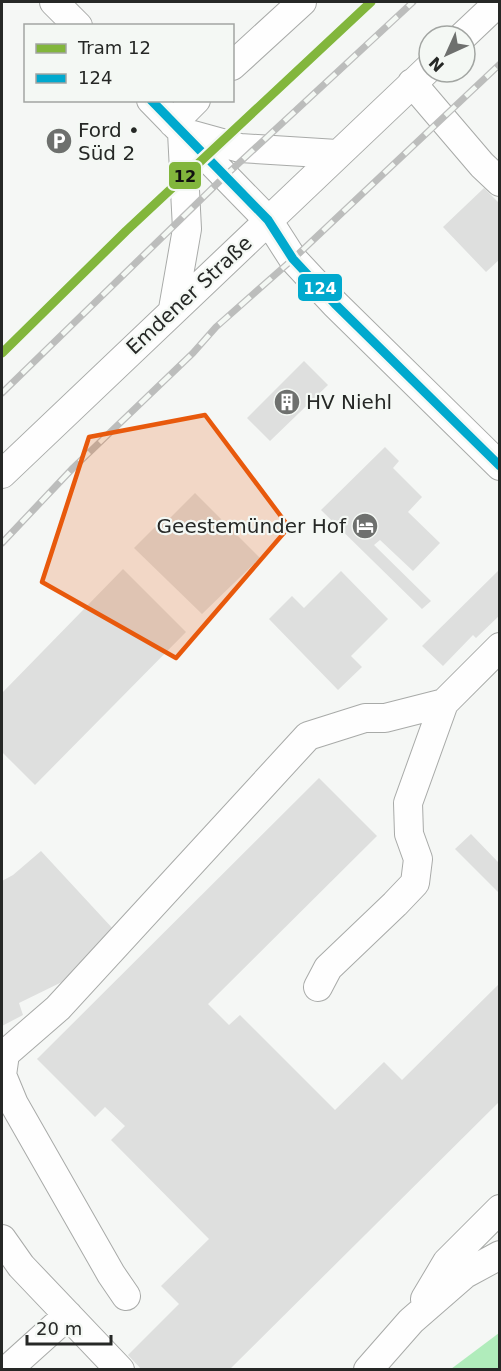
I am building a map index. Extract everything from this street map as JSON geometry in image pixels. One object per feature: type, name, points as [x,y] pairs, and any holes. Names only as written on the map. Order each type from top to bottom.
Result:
[{"type":"street","points":[[54,2],[76,24]]},
{"type":"street","points":[[476,24],[500,2]]},
{"type":"street","points":[[234,64],[295,4]]},
{"type":"street","name":"Emdener Straße","points":[[2,474],[173,309],[417,80]]},
{"type":"street","points":[[426,84],[482,165],[500,182]]},
{"type":"street","points":[[153,102],[268,220],[293,259],[335,304],[500,466]]},
{"type":"street","points":[[173,309],[187,229],[177,128],[195,102]]},
{"type":"street","points":[[177,128],[240,148],[337,154]]},
{"type":"street","points":[[318,987],[328,968],[414,883],[418,859],[409,834],[408,803],[444,703],[500,647]]},
{"type":"street","points":[[126,1296],[111,1274],[14,1104],[2,1075],[5,1054],[58,1008],[308,736],[365,718],[386,718],[444,703]]},
{"type":"street","points":[[411,1321],[447,1262],[500,1209]]},
{"type":"street","points":[[2,1239],[21,1266],[120,1370]]},
{"type":"street","points":[[368,1370],[411,1321],[465,1274],[500,1256]]},
{"type":"street","points":[[7,1370],[68,1315]]},
{"type":"highlighted area","points":[[205,415],[289,527],[176,658],[42,582],[89,437]]},
{"type":"shaded area","points":[[499,1333],[499,1369],[451,1369]]},
{"type":"building","points":[[484,188],[500,204],[500,259],[486,272],[443,227]]},
{"type":"building","name":"HV Niehl","points":[[304,361],[328,385],[270,441],[247,418]]},
{"type":"building","name":"Geestemünder Hof","points":[[385,447],[399,461],[393,468],[422,497],[408,512],[440,543],[413,571],[380,540],[374,545],[431,601],[422,609],[321,510]]},
{"type":"building","points":[[195,493],[260,558],[202,614],[134,548],[166,516],[169,519]]},
{"type":"building","points":[[123,569],[186,632],[35,785],[2,752],[2,693]]},
{"type":"building","points":[[500,569],[500,615],[476,638],[473,635],[443,666],[422,646]]},
{"type":"building","points":[[341,571],[388,619],[351,656],[362,667],[338,690],[269,619],[292,596],[304,608]]},
{"type":"building","points":[[319,778],[377,836],[208,1004],[229,1025],[240,1015],[335,1110],[384,1062],[402,1080],[500,983],[500,1101],[229,1370],[142,1370],[128,1355],[179,1304],[161,1286],[209,1239],[111,1140],[125,1126],[105,1107],[95,1117],[37,1059]]},
{"type":"building","points":[[471,834],[498,862],[500,861],[500,894],[455,849]]},
{"type":"building","points":[[41,851],[115,931],[64,981],[19,1003],[23,1015],[2,1026],[2,881],[13,875]]},
{"type":"railway","points":[[2,393],[225,176],[413,2]]},
{"type":"railway","points":[[2,543],[73,468],[193,353],[216,327],[293,259],[500,64]]},
{"type":"tram line","name":"12","points":[[2,353],[126,231],[371,2]]},
{"type":"transit line","name":"124","points":[[153,102],[268,220],[293,259],[335,304],[500,466]]},
{"type":"place","name":"Ford • Süd 2","points":[[59,141]]},
{"type":"place","name":"HV Niehl","points":[[287,402]]},
{"type":"place","name":"Geestemünder Hof","points":[[365,526]]}]
